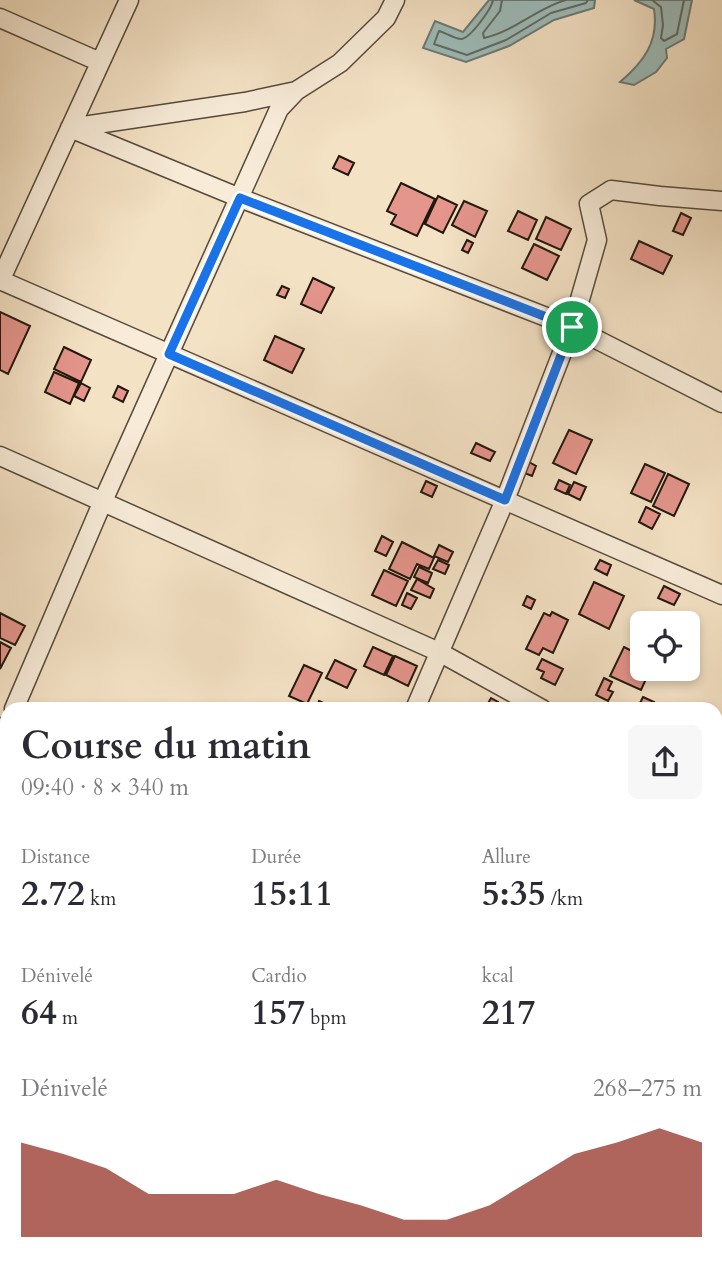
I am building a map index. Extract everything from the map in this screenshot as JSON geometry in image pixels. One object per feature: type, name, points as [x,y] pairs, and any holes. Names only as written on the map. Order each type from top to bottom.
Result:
[{"type":"street","points":[[130,0],[0,281],[722,595]]},
{"type":"street","points":[[17,702],[103,501],[279,110],[296,91],[340,63],[386,18],[395,0]]},
{"type":"street","points":[[0,18],[100,62]]},
{"type":"street","points":[[70,128],[245,102],[296,91]]},
{"type":"street","points":[[70,128],[240,198],[572,327],[722,403]]},
{"type":"street","points":[[418,702],[505,500],[572,327],[597,240],[589,204],[611,190],[722,201]]},
{"type":"street","points":[[0,456],[439,652],[528,702]]},
{"type":"water","points":[[489,0],[595,0],[594,8],[554,20],[509,46],[466,62],[423,48],[435,21],[463,32]]},
{"type":"water","points":[[634,0],[692,0],[684,39],[666,49],[667,58],[656,72],[634,85],[620,82],[643,59],[652,41],[655,21],[654,9]]},
{"type":"building","points":[[339,156],[354,163],[348,175],[333,168]]},
{"type":"building","points":[[401,183],[435,199],[417,236],[391,224],[396,215],[387,211]]},
{"type":"building","points":[[438,196],[457,205],[443,233],[425,224]]},
{"type":"building","points":[[464,201],[487,211],[475,237],[452,225]]},
{"type":"building","points":[[518,211],[537,220],[528,240],[508,231]]},
{"type":"building","points":[[681,213],[691,218],[683,235],[673,231]]},
{"type":"building","points":[[546,217],[571,229],[561,250],[536,239]]},
{"type":"building","points":[[467,240],[473,243],[468,253],[462,250]]},
{"type":"building","points":[[639,241],[672,256],[663,274],[631,259]]},
{"type":"building","points":[[534,244],[559,256],[547,280],[522,268]]},
{"type":"building","points":[[313,278],[334,288],[321,313],[301,304]]},
{"type":"building","points":[[282,286],[289,289],[285,298],[277,295]]},
{"type":"building","points":[[0,312],[30,326],[8,374],[0,370]]},
{"type":"building","points":[[275,336],[304,349],[292,373],[264,360]]},
{"type":"building","points":[[64,347],[91,360],[81,382],[54,369]]},
{"type":"building","points":[[54,372],[79,383],[70,404],[45,392]]},
{"type":"building","points":[[81,383],[90,388],[84,401],[74,396]]},
{"type":"building","points":[[118,386],[128,391],[123,402],[113,397]]},
{"type":"building","points":[[569,430],[592,440],[576,474],[553,463]]},
{"type":"building","points":[[476,443],[495,452],[490,461],[471,453]]},
{"type":"building","points":[[527,461],[536,466],[532,476],[522,472]]},
{"type":"building","points":[[645,464],[665,473],[651,502],[631,493]]},
{"type":"building","points":[[668,474],[689,484],[674,516],[653,506]]},
{"type":"building","points":[[559,480],[570,485],[566,494],[555,489]]},
{"type":"building","points":[[426,481],[437,486],[432,497],[421,492]]},
{"type":"building","points":[[574,482],[586,487],[580,500],[568,494]]},
{"type":"building","points":[[646,507],[660,514],[652,529],[639,522]]},
{"type":"building","points":[[382,536],[393,542],[386,556],[375,551]]},
{"type":"building","points":[[402,542],[434,558],[429,569],[417,564],[410,579],[389,569]]},
{"type":"building","points":[[439,545],[453,552],[448,562],[434,556]]},
{"type":"building","points":[[438,560],[449,565],[445,574],[433,569]]},
{"type":"building","points":[[600,560],[611,565],[607,575],[595,569]]},
{"type":"building","points":[[419,567],[432,573],[428,583],[414,577]]},
{"type":"building","points":[[384,570],[408,581],[396,606],[372,595]]},
{"type":"building","points":[[417,579],[434,589],[430,598],[411,590]]},
{"type":"building","points":[[594,582],[624,596],[609,629],[579,614]]},
{"type":"building","points":[[664,586],[680,594],[674,605],[658,598]]},
{"type":"building","points":[[407,593],[417,598],[411,609],[402,605]]},
{"type":"building","points":[[527,596],[535,600],[531,609],[523,605]]},
{"type":"building","points":[[552,612],[568,620],[553,653],[543,648],[539,655],[526,649],[544,613],[550,616]]},
{"type":"building","points":[[0,613],[25,626],[15,645],[0,638]]},
{"type":"building","points":[[0,642],[11,648],[0,669]]},
{"type":"building","points":[[373,647],[393,656],[384,675],[364,666]]},
{"type":"building","points":[[624,647],[630,650],[630,681],[645,681],[641,690],[610,676]]},
{"type":"building","points":[[395,656],[417,666],[408,686],[386,675]]},
{"type":"building","points":[[542,659],[563,669],[555,685],[541,678],[544,672],[537,669]]},
{"type":"building","points":[[335,660],[356,670],[347,688],[326,678]]},
{"type":"building","points":[[304,665],[322,673],[308,702],[289,696]]},
{"type":"building","points":[[604,678],[612,682],[608,690],[613,692],[608,701],[596,695]]},
{"type":"building","points":[[643,697],[654,702],[640,702]]},
{"type":"route","points":[[240,198],[572,327],[505,500],[169,354],[240,198]]}]
